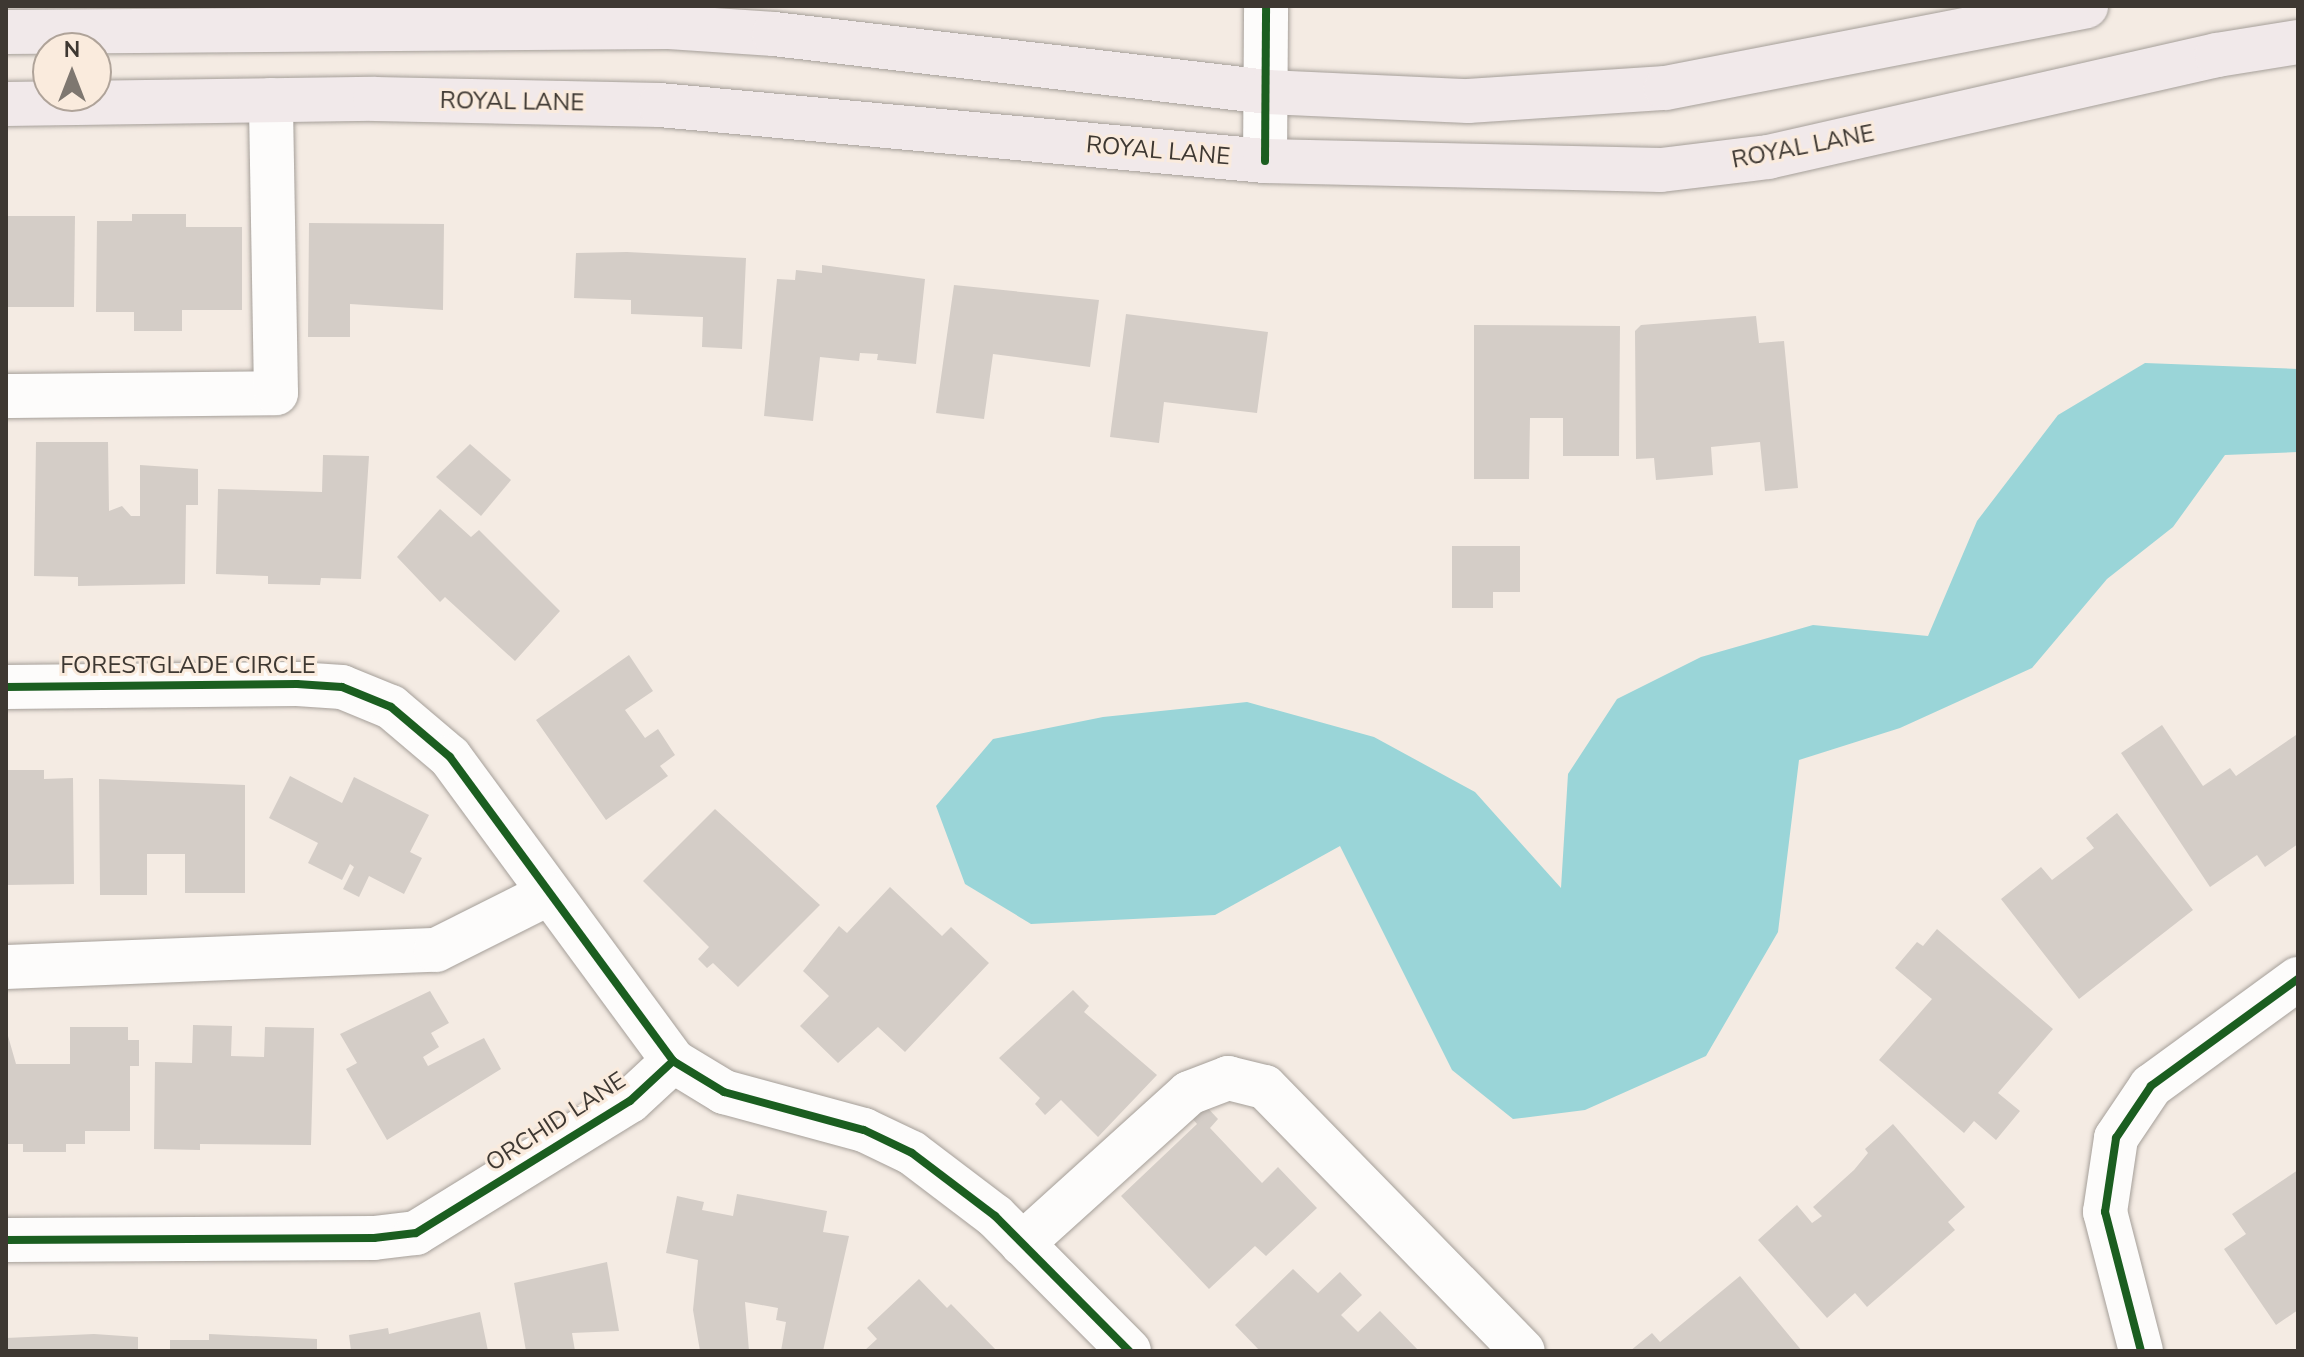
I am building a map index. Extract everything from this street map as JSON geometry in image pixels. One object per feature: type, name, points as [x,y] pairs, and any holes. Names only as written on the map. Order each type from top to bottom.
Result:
[{"type":"main road","points":[[6,32],[669,27],[774,34],[1267,92],[1468,101],[1611,94],[1725,78],[2086,6]]},
{"type":"main road","points":[[164,32],[164,102]]},
{"type":"main road","name":"ROYAL LANE","points":[[6,104],[271,100],[660,105],[1265,161],[1550,171],[1697,166],[1768,157],[2217,55],[2298,42]]},
{"type":"street","points":[[1265,161],[1266,6]]},
{"type":"street","points":[[6,396],[276,393],[271,100]]},
{"type":"street","name":"FORESTGLADE CIRCLE","points":[[6,687],[297,684],[342,687],[374,698],[424,731],[450,757],[673,1061]]},
{"type":"street","points":[[6,967],[436,950],[548,894]]},
{"type":"street","points":[[2141,1351],[2105,1212],[2116,1138],[2151,1086],[2298,979]]},
{"type":"street","points":[[673,1061],[724,1092],[864,1130],[912,1153],[995,1216],[1129,1351]]},
{"type":"street","name":"ORCHID LANE","points":[[6,1240],[374,1238],[416,1233],[630,1101],[673,1061]]},
{"type":"street","points":[[1022,1244],[1189,1093],[1228,1078],[1265,1087],[1523,1351]]},
{"type":"water","points":[[2145,363],[2298,369],[2298,452],[2225,455],[2173,527],[2107,579],[2032,668],[1900,728],[1799,760],[1778,932],[1706,1056],[1585,1110],[1513,1119],[1452,1070],[1340,846],[1215,915],[1031,924],[965,884],[936,806],[993,739],[1103,717],[1247,702],[1374,737],[1475,792],[1561,888],[1568,774],[1617,699],[1701,657],[1813,625],[1928,636],[1977,521],[2058,415]]},
{"type":"building","points":[[132,214],[186,214],[186,227],[242,227],[242,310],[182,310],[182,331],[134,331],[134,312],[96,312],[97,221],[132,221]]},
{"type":"building","points":[[6,216],[75,216],[74,307],[6,307]]},
{"type":"building","points":[[309,223],[444,224],[443,310],[350,304],[350,337],[308,337]]},
{"type":"building","points":[[627,252],[746,258],[742,349],[702,347],[703,317],[631,314],[631,300],[574,298],[576,253]]},
{"type":"building","points":[[822,265],[925,279],[916,364],[877,360],[878,354],[860,353],[859,361],[820,357],[813,421],[764,416],[777,279],[795,280],[796,270],[822,273]]},
{"type":"building","points":[[954,285],[1099,300],[1090,367],[993,354],[984,419],[936,413]]},
{"type":"building","points":[[1126,314],[1268,332],[1257,413],[1164,402],[1159,443],[1110,437]]},
{"type":"building","points":[[1756,316],[1759,343],[1784,341],[1798,488],[1765,491],[1760,442],[1711,447],[1713,475],[1656,480],[1654,458],[1636,459],[1635,331],[1641,325]]},
{"type":"building","points":[[1474,325],[1620,326],[1619,456],[1563,456],[1563,418],[1530,418],[1529,479],[1474,479]]},
{"type":"building","points":[[36,442],[108,442],[109,511],[122,506],[131,516],[140,516],[140,465],[198,469],[198,505],[186,505],[185,584],[78,586],[78,577],[34,576]]},
{"type":"building","points":[[470,444],[511,480],[481,516],[436,477]]},
{"type":"building","points":[[323,455],[369,456],[361,579],[321,578],[320,585],[268,584],[268,576],[216,574],[218,489],[322,492]]},
{"type":"building","points":[[440,509],[471,537],[479,530],[560,611],[515,661],[445,597],[440,602],[397,557]]},
{"type":"building","points":[[1452,546],[1520,546],[1520,592],[1493,592],[1493,608],[1452,608]]},
{"type":"building","points":[[629,655],[653,691],[625,710],[645,738],[658,729],[675,755],[660,766],[668,776],[606,820],[536,720]]},
{"type":"building","points":[[2162,725],[2203,786],[2230,768],[2236,776],[2296,735],[2298,844],[2265,867],[2257,855],[2210,887],[2121,753]]},
{"type":"building","points":[[6,770],[44,770],[44,779],[73,778],[74,884],[6,885]]},
{"type":"building","points":[[290,776],[342,803],[354,777],[429,815],[410,852],[422,858],[404,894],[369,876],[359,897],[343,889],[354,867],[350,864],[342,880],[308,863],[318,843],[269,818]]},
{"type":"building","points":[[99,779],[245,785],[245,893],[185,893],[185,854],[147,854],[147,895],[100,895]]},
{"type":"building","points":[[715,809],[820,905],[738,987],[713,963],[707,968],[698,959],[709,947],[643,881]]},
{"type":"building","points":[[2117,813],[2193,910],[2079,999],[2001,899],[2041,867],[2052,880],[2094,848],[2086,838]]},
{"type":"building","points":[[890,887],[942,936],[951,927],[989,963],[905,1052],[878,1027],[838,1063],[800,1026],[829,996],[803,971],[839,926],[847,933]]},
{"type":"building","points":[[1937,929],[2053,1029],[1998,1093],[2020,1111],[1996,1140],[1974,1121],[1964,1133],[1879,1060],[1932,999],[1895,968],[1917,942],[1923,946]]},
{"type":"building","points":[[1073,990],[1089,1006],[1084,1012],[1157,1075],[1098,1137],[1061,1100],[1045,1115],[1035,1104],[1040,1098],[999,1058]]},
{"type":"building","points":[[430,991],[449,1023],[431,1033],[439,1047],[423,1057],[428,1066],[484,1038],[501,1069],[387,1140],[346,1069],[357,1063],[340,1034]]},
{"type":"building","points":[[193,1025],[232,1026],[231,1056],[264,1057],[265,1027],[314,1028],[311,1145],[200,1144],[200,1150],[154,1149],[155,1062],[192,1063]]},
{"type":"building","points":[[70,1027],[128,1027],[128,1040],[139,1040],[139,1066],[130,1066],[130,1131],[85,1131],[85,1144],[66,1144],[66,1152],[23,1152],[23,1144],[6,1144],[6,1029],[16,1064],[70,1064]]},
{"type":"building","points":[[1204,1104],[1218,1119],[1210,1128],[1262,1183],[1278,1167],[1317,1208],[1266,1256],[1255,1246],[1209,1289],[1121,1196],[1197,1124],[1191,1117]]},
{"type":"building","points":[[1893,1124],[1965,1207],[1948,1222],[1955,1230],[1867,1307],[1855,1293],[1827,1318],[1758,1240],[1797,1205],[1812,1223],[1822,1216],[1813,1207],[1854,1170],[1868,1153],[1865,1149]]},
{"type":"building","points":[[2298,1170],[2298,1310],[2276,1325],[2224,1249],[2246,1234],[2232,1214]]},
{"type":"building","points":[[737,1194],[827,1211],[823,1232],[849,1236],[823,1351],[781,1351],[786,1322],[776,1320],[778,1308],[745,1302],[749,1351],[700,1351],[693,1310],[698,1260],[666,1253],[677,1196],[704,1202],[702,1210],[733,1216]]},
{"type":"building","points":[[607,1262],[619,1331],[572,1333],[575,1351],[526,1351],[514,1283]]},
{"type":"building","points":[[1293,1269],[1318,1293],[1340,1272],[1362,1295],[1341,1315],[1358,1332],[1380,1311],[1419,1351],[1260,1351],[1235,1325]]},
{"type":"building","points":[[1740,1276],[1802,1351],[1630,1351],[1652,1333],[1660,1342]]},
{"type":"building","points":[[919,1279],[947,1308],[951,1304],[997,1351],[864,1351],[877,1339],[867,1328]]},
{"type":"building","points":[[480,1312],[488,1351],[351,1351],[349,1335],[388,1328],[389,1334]]},
{"type":"building","points":[[94,1334],[138,1337],[138,1351],[6,1351],[6,1338]]},
{"type":"building","points":[[209,1334],[317,1339],[317,1351],[170,1351],[170,1340],[209,1340]]},
{"type":"cycle path","points":[[1265,161],[1266,6]]},
{"type":"cycle path","points":[[6,687],[297,684],[342,687],[391,707],[450,757],[673,1061]]},
{"type":"cycle path","points":[[2141,1351],[2105,1212],[2116,1138],[2151,1086],[2298,979]]},
{"type":"cycle path","points":[[6,1240],[374,1238],[416,1233],[630,1101],[673,1061],[724,1092],[864,1130],[912,1153],[995,1216],[1129,1351]]}]
